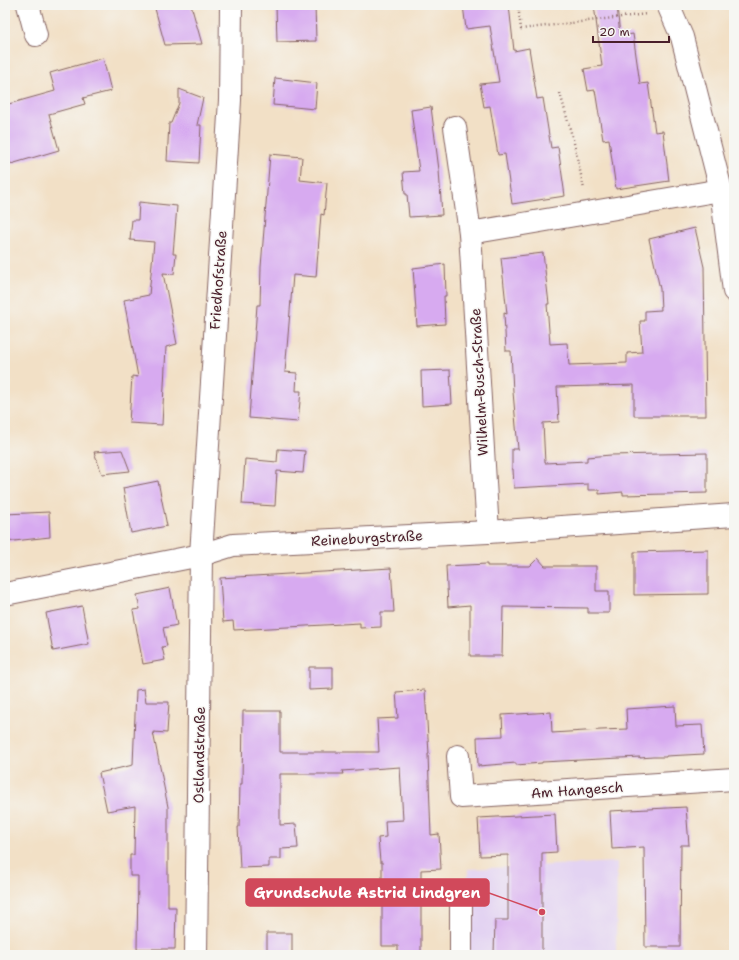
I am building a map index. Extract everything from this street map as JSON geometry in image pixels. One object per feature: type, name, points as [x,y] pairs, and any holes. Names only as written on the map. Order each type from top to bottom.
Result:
[{"type":"street","points":[[28,5],[36,35]]},
{"type":"street","name":"Friedhofstraße","points":[[201,555],[230,100],[231,5]]},
{"type":"street","points":[[670,8],[682,37],[721,190],[734,291]]},
{"type":"street","name":"Wilhelm-Busch-Straße","points":[[455,127],[470,233],[488,532]]},
{"type":"street","points":[[470,233],[721,190]]},
{"type":"street","name":"Reineburgstraße","points":[[5,594],[201,555],[233,545],[488,532],[734,515]]},
{"type":"street","name":"Ostlandstraße","points":[[196,955],[201,555]]},
{"type":"street","name":"Am Hangesch","points":[[458,756],[461,797],[734,779]]},
{"type":"street","points":[[461,900],[461,955]]},
{"type":"path","points":[[518,5],[521,29],[670,8]]},
{"type":"path","points":[[560,93],[574,143],[588,214]]},
{"type":"shaded area","points":[[617,862],[616,955],[468,955],[468,869]]},
{"type":"building","points":[[154,5],[191,5],[202,44],[165,45]]},
{"type":"building","points":[[276,5],[315,5],[316,41],[277,42]]},
{"type":"building","points":[[463,5],[509,5],[514,51],[529,48],[537,99],[543,98],[551,148],[558,147],[565,196],[512,204],[505,154],[498,155],[490,106],[484,107],[480,84],[499,82],[490,26],[466,29]]},
{"type":"building","points":[[594,5],[617,5],[620,36],[633,34],[640,84],[648,83],[655,132],[663,131],[669,181],[616,189],[609,139],[603,140],[595,90],[588,91],[584,69],[602,66]]},
{"type":"building","points":[[103,58],[111,91],[83,98],[85,104],[49,114],[59,150],[11,164],[10,162],[5,164],[5,105],[55,91],[50,73]]},
{"type":"building","points":[[275,78],[317,83],[315,109],[273,105]]},
{"type":"building","points":[[179,89],[203,98],[197,125],[201,125],[199,163],[167,161],[169,123],[171,123],[179,103]]},
{"type":"building","points":[[431,107],[439,170],[442,215],[409,217],[403,172],[419,171],[411,110]]},
{"type":"building","points":[[270,154],[302,157],[300,180],[327,183],[324,215],[321,214],[316,277],[293,275],[285,372],[297,373],[296,391],[301,391],[298,422],[249,418],[257,305],[260,305],[261,267]]},
{"type":"building","points":[[139,202],[177,206],[173,254],[176,254],[174,274],[163,273],[177,344],[166,347],[162,425],[129,423],[132,376],[138,377],[124,300],[149,295],[154,242],[130,240],[132,220],[138,220]]},
{"type":"building","points":[[695,228],[704,267],[706,416],[634,416],[634,385],[557,387],[559,422],[543,423],[545,463],[587,461],[587,457],[611,455],[707,453],[707,493],[623,495],[623,492],[599,494],[599,490],[588,490],[588,484],[514,488],[512,449],[518,449],[511,351],[506,351],[504,313],[507,314],[501,258],[543,253],[549,304],[547,304],[550,344],[567,343],[569,365],[627,363],[627,353],[642,352],[640,321],[645,321],[645,311],[661,310],[660,289],[649,239]]},
{"type":"building","points":[[445,264],[445,324],[417,326],[413,268]]},
{"type":"building","points":[[450,370],[452,404],[422,406],[421,371]]},
{"type":"building","points":[[278,449],[305,451],[303,473],[277,471],[275,506],[242,504],[245,459],[277,462]]},
{"type":"building","points":[[122,450],[130,471],[102,474],[94,452]]},
{"type":"building","points":[[158,481],[167,526],[131,533],[123,488]]},
{"type":"building","points":[[49,512],[50,537],[5,542],[5,514]]},
{"type":"building","points":[[708,550],[708,594],[634,595],[634,552]]},
{"type":"building","points":[[538,558],[545,566],[596,566],[596,591],[609,591],[609,613],[588,613],[588,608],[503,607],[502,656],[470,656],[470,605],[448,607],[446,566],[487,564],[487,566],[530,566]]},
{"type":"building","points":[[391,568],[394,612],[381,612],[381,627],[360,628],[360,623],[234,630],[233,621],[223,622],[220,578]]},
{"type":"building","points":[[170,588],[177,625],[163,628],[167,646],[162,647],[165,660],[143,664],[133,610],[140,609],[137,595]]},
{"type":"building","points":[[82,606],[89,644],[53,651],[46,613]]},
{"type":"building","points":[[309,667],[333,667],[333,689],[309,690]]},
{"type":"building","points":[[144,689],[146,702],[169,702],[167,733],[153,732],[168,807],[168,907],[176,907],[175,949],[137,949],[138,876],[130,876],[130,855],[134,855],[135,806],[107,811],[99,773],[133,765],[136,690]]},
{"type":"building","points":[[425,690],[429,754],[431,835],[439,834],[441,869],[421,870],[421,955],[398,955],[398,946],[382,946],[382,862],[380,862],[378,838],[386,837],[385,821],[403,820],[400,767],[342,771],[343,774],[280,774],[280,825],[296,824],[298,848],[281,849],[281,859],[269,859],[269,867],[240,868],[238,827],[240,784],[242,784],[243,711],[280,711],[280,752],[379,752],[377,719],[398,718],[396,692]]},
{"type":"building","points":[[675,706],[676,726],[702,725],[704,754],[478,766],[477,737],[503,736],[502,715],[551,712],[552,733],[627,729],[626,709]]},
{"type":"building","points":[[686,807],[689,845],[681,845],[680,947],[645,947],[644,847],[612,849],[610,811]]},
{"type":"building","points":[[555,814],[557,852],[542,853],[542,954],[494,954],[495,920],[508,920],[508,855],[480,856],[478,818]]},
{"type":"building","points":[[267,933],[292,933],[292,955],[267,955]]},
{"type":"place","name":"Grundschule Astrid Lindgren","points":[[542,912]]}]
